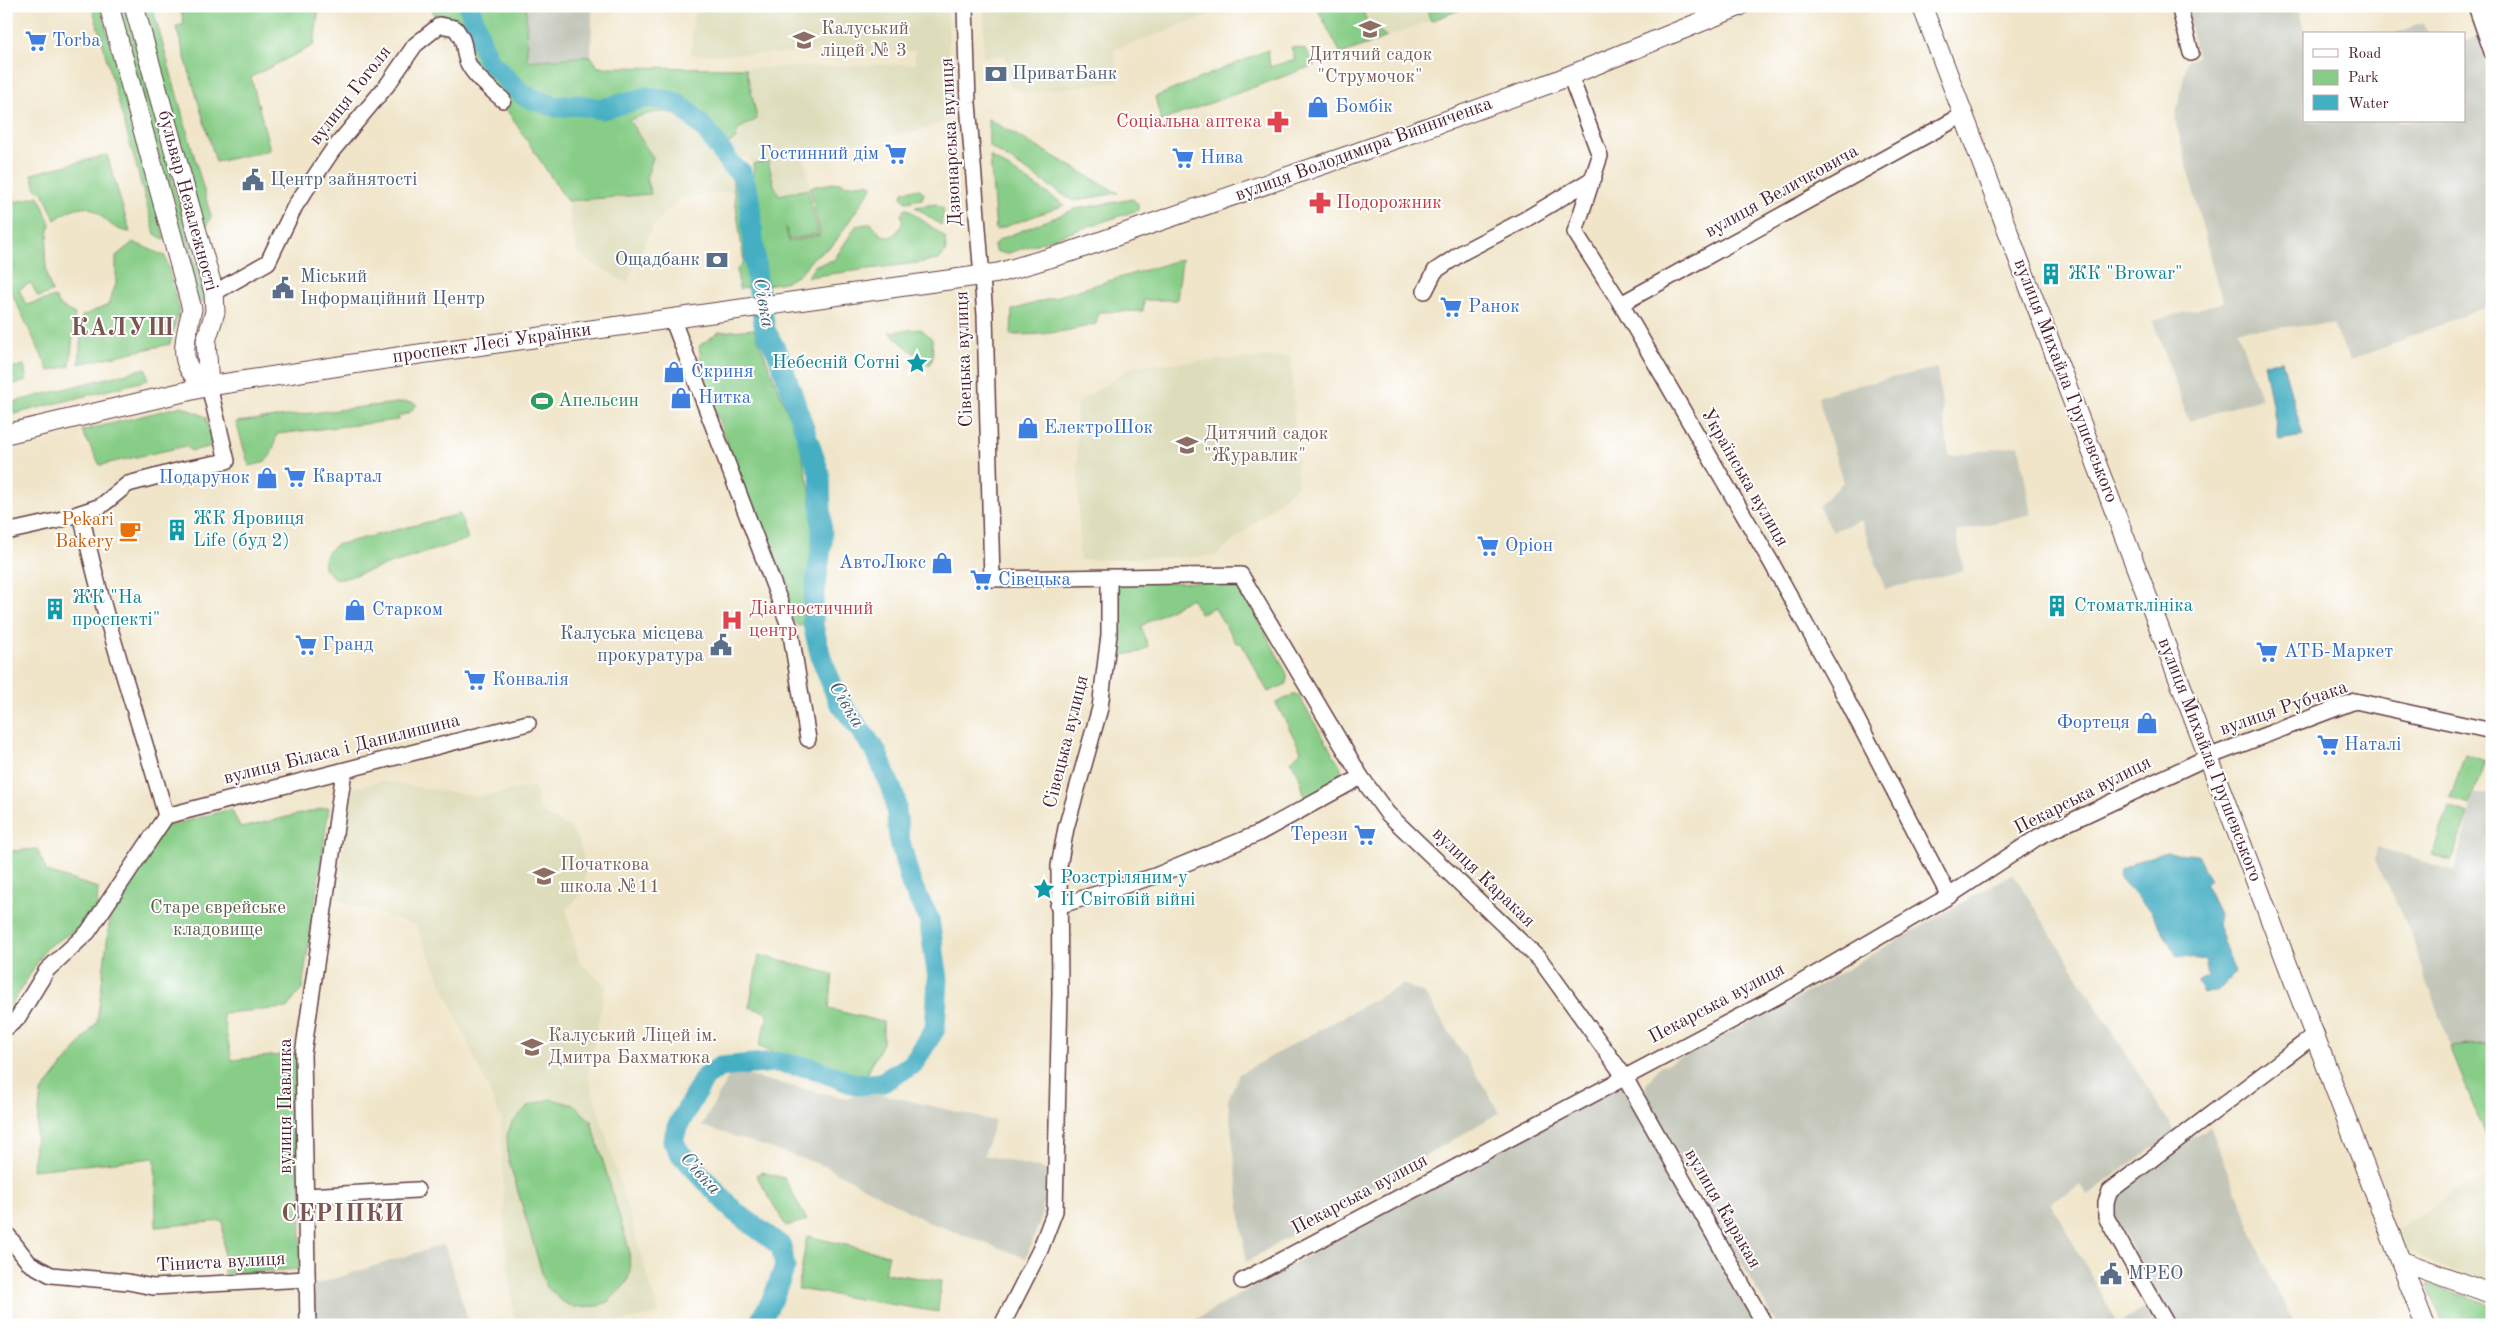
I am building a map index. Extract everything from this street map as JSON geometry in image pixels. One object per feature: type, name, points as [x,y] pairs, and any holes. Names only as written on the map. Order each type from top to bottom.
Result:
[{"type":"main road","name":"бульвар Незалежності","points":[[109,6],[192,309],[184,347],[186,364]]},
{"type":"main road","name":"бульвар Незалежності","points":[[134,6],[214,293],[215,312],[207,336],[209,386]]},
{"type":"main road","name":"вулиця Володимира Винниченка","points":[[981,276],[998,273],[1070,252],[1181,215],[1570,75],[1740,6]]},
{"type":"main road","name":"вулиця Михайла Грушевського","points":[[1922,6],[2208,757],[2316,1034],[2425,1325]]},
{"type":"main road","name":"проспект Лесі Українки","points":[[6,434],[166,394],[246,380],[672,318],[981,276]]},
{"type":"main road","points":[[208,361],[217,368],[246,380]]},
{"type":"main road","points":[[166,394],[186,364],[196,379],[209,386]]},
{"type":"main road","points":[[2401,1260],[2492,1294]]},
{"type":"street","name":"Дзвонарська вулиця","points":[[965,6],[968,103],[981,276]]},
{"type":"street","points":[[2179,6],[2191,53]]},
{"type":"street","points":[[2476,6],[2492,52]]},
{"type":"street","name":"вулиця Гоголя","points":[[214,293],[268,262],[295,206],[332,151],[388,84],[415,45],[431,30],[440,25],[455,28],[465,46],[466,58],[472,69],[503,100]]},
{"type":"street","name":"Українська вулиця","points":[[1570,75],[1600,156],[1575,232],[1621,304],[1780,580],[1949,896]]},
{"type":"street","name":"вулиця Величковича","points":[[1621,304],[1963,115]]},
{"type":"street","points":[[1425,291],[1434,271],[1463,252],[1526,219],[1594,178]]},
{"type":"street","name":"Сівецька вулиця","points":[[981,276],[985,315],[992,579],[1109,578],[1109,635],[1100,708],[1066,828],[1059,866],[1060,992],[1054,1211],[1040,1250],[1002,1325]]},
{"type":"street","points":[[672,318],[790,628],[808,739]]},
{"type":"street","points":[[6,532],[56,521],[101,506],[128,484],[185,469],[227,461],[209,386]]},
{"type":"street","points":[[6,1028],[17,1019],[47,970],[88,932],[166,816],[140,722],[104,609],[81,513]]},
{"type":"street","name":"вулиця Каракая","points":[[1109,578],[1241,575],[1361,778],[1387,813],[1541,962],[1624,1076],[1765,1325]]},
{"type":"street","name":"вулиця Рубчака","points":[[2208,757],[2355,701],[2492,731]]},
{"type":"street","name":"вулиця Біласа і Данилишина","points":[[166,816],[528,723]]},
{"type":"street","name":"Пекарська вулиця","points":[[1242,1281],[1624,1076],[1778,996],[1949,896],[2038,837],[2208,757]]},
{"type":"street","name":"вулиця Павлика","points":[[308,1325],[302,1054],[344,771]]},
{"type":"street","points":[[1058,906],[1155,876],[1258,834],[1361,778]]},
{"type":"street","points":[[2167,1325],[2106,1217],[2106,1202],[2110,1192],[2316,1034]]},
{"type":"street","points":[[306,1196],[417,1190]]},
{"type":"street","name":"Тіниста вулиця","points":[[6,1232],[29,1263],[51,1276],[128,1282],[153,1287],[307,1279]]},
{"type":"shaded area","points":[[526,6],[592,6],[591,56],[526,61]]},
{"type":"shaded area","points":[[698,6],[948,6],[949,100],[945,122],[917,131],[803,152],[810,187],[779,195],[774,185],[768,161],[753,164],[747,156],[729,168],[733,191],[682,198],[664,213],[649,233],[627,283],[577,254],[567,201],[651,194],[646,178],[653,158],[629,120],[646,113],[667,111],[688,121],[714,151],[738,129],[757,119],[746,68],[915,64],[915,51],[691,55],[693,18]]},
{"type":"shaded area","points":[[984,6],[1235,6],[1114,50],[1118,81],[1031,93],[1010,89],[1005,55],[983,57]]},
{"type":"shaded area","name":"Дитячий садок \"Струмочок\"","points":[[1323,6],[1470,6],[1341,54]]},
{"type":"shaded area","points":[[2186,6],[2298,6],[2304,32],[2303,122],[2466,122],[2466,40],[2478,36],[2492,83],[2492,304],[2350,361],[2333,324],[2237,330],[2261,398],[2189,421],[2153,321],[2224,302],[2214,273],[2175,119],[2187,61],[2197,57]]},
{"type":"shaded area","points":[[2423,23],[2428,32],[2398,32]]},
{"type":"shaded area","name":"Дитячий садок \"Журавлик\"","points":[[1291,356],[1298,485],[1216,556],[1080,560],[1076,404],[1135,365]]},
{"type":"shaded area","points":[[1937,368],[1949,456],[2019,445],[2031,514],[1956,532],[1964,571],[1885,589],[1861,520],[1833,531],[1818,506],[1843,482],[1818,397],[1841,389]]},
{"type":"shaded area","name":"Калуський Ліцей ім. Дмитра Бахматюка","points":[[382,781],[477,797],[534,786],[541,812],[570,828],[579,841],[586,867],[585,885],[579,897],[566,909],[580,964],[607,986],[603,996],[588,1076],[659,1314],[604,1325],[515,1325],[505,1240],[501,1118],[416,925],[334,899],[353,788]]},
{"type":"shaded area","points":[[2474,794],[2492,794],[2492,1043],[2450,1047],[2408,927],[2375,860],[2376,847],[2454,871]]},
{"type":"shaded area","points":[[2013,873],[2175,1132],[2087,1195],[2080,1185],[2051,1203],[2118,1324],[2160,1299],[2112,1212],[2112,1199],[2117,1192],[2209,1126],[2277,1292],[2296,1325],[1777,1325],[1646,1099],[1646,1085],[1658,1068],[1796,999]]},
{"type":"shaded area","points":[[1403,984],[1425,994],[1500,1112],[1246,1262],[1228,1100],[1239,1074]]},
{"type":"shaded area","points":[[731,1072],[848,1099],[864,1090],[995,1121],[984,1155],[1048,1170],[1041,1219],[1026,1258],[928,1222],[825,1166],[702,1126]]},
{"type":"shaded area","points":[[1620,1085],[1757,1325],[1186,1325],[1387,1210]]},
{"type":"shaded area","points":[[2492,1174],[2492,1282],[2433,1264],[2406,1250],[2399,1230],[2454,1191]]},
{"type":"shaded area","points":[[444,1244],[470,1325],[312,1325],[314,1285]]},
{"type":"green space","points":[[92,6],[100,6],[165,240],[155,234]]},
{"type":"green space","points":[[117,6],[125,6],[204,294],[203,303],[198,300]]},
{"type":"green space","points":[[142,6],[152,6],[211,216],[204,232]]},
{"type":"green space","points":[[180,6],[319,6],[314,45],[251,77],[270,150],[216,162],[176,27],[184,24]]},
{"type":"green space","points":[[431,6],[526,6],[527,61],[591,56],[598,67],[746,68],[757,119],[738,129],[736,139],[714,151],[695,129],[678,116],[658,112],[629,120],[653,158],[646,178],[651,194],[567,201],[453,29],[442,35]]},
{"type":"green space","points":[[1316,6],[1361,6],[1367,22],[1387,37],[1341,54]]},
{"type":"green space","points":[[1425,6],[1470,6],[1431,21]]},
{"type":"green space","points":[[1291,47],[1305,49],[1315,65],[1161,121],[1155,97],[1268,50],[1270,67],[1295,59]]},
{"type":"green space","points":[[988,119],[1118,193],[1073,201],[989,146]]},
{"type":"green space","points":[[107,155],[130,232],[110,224],[90,208],[81,207],[55,220],[43,192],[36,189],[32,174]]},
{"type":"green space","points":[[990,156],[1065,205],[996,230]]},
{"type":"green space","points":[[768,161],[774,185],[779,195],[808,189],[818,234],[789,240],[786,228],[789,242],[820,235],[810,187],[840,182],[847,185],[868,183],[873,186],[833,245],[814,257],[799,275],[785,282],[739,289],[737,269],[744,262],[731,171],[754,176],[753,164]]},
{"type":"green space","points":[[10,180],[15,202],[39,196],[50,224],[45,256],[47,276],[52,292],[38,297],[31,283],[19,289],[26,305],[55,297],[60,306],[75,314],[70,366],[49,371],[6,281],[6,181]]},
{"type":"green space","points":[[920,189],[924,193],[922,199],[906,202],[901,197],[904,191]]},
{"type":"green space","points":[[1133,199],[1138,204],[1138,210],[1006,254],[995,251],[994,245],[1001,239],[1075,209]]},
{"type":"green space","points":[[936,204],[944,209],[941,225],[915,207]]},
{"type":"green space","points":[[906,208],[945,237],[946,251],[939,260],[807,277],[816,265],[834,260],[856,226],[871,223],[881,235],[891,237],[901,227],[901,215]]},
{"type":"green space","points":[[133,242],[165,256],[179,309],[170,344],[79,364],[82,316],[108,305],[116,284],[116,256]]},
{"type":"green space","points":[[1182,259],[1177,300],[1144,300],[1143,311],[1098,312],[1096,324],[1075,329],[1043,334],[1011,335],[1012,310]]},
{"type":"green space","points":[[754,329],[799,441],[810,491],[814,542],[807,624],[799,626],[793,621],[704,381],[699,346],[719,332]]},
{"type":"green space","points":[[921,329],[932,339],[933,358],[929,366],[889,332]]},
{"type":"green space","points":[[24,365],[27,381],[6,386],[6,369]]},
{"type":"green space","points":[[146,368],[148,380],[6,416],[6,404]]},
{"type":"green space","points":[[405,402],[417,405],[409,413],[399,416],[398,420],[277,434],[272,452],[267,460],[249,466],[236,422]]},
{"type":"green space","points":[[182,406],[206,417],[212,446],[191,451],[186,446],[100,465],[82,431]]},
{"type":"green space","points":[[460,514],[468,539],[343,579],[334,578],[324,568],[326,555],[336,545]]},
{"type":"green space","points":[[1232,582],[1246,596],[1287,674],[1287,684],[1268,692],[1241,643],[1236,643],[1214,607],[1200,614],[1191,598],[1141,626],[1148,647],[1140,652],[1124,655],[1114,649],[1116,583]]},
{"type":"green space","points":[[1293,695],[1298,695],[1341,767],[1340,782],[1305,798],[1299,775],[1291,761],[1301,751],[1276,703]]},
{"type":"green space","points":[[2465,754],[2485,761],[2470,805],[2450,798]]},
{"type":"green space","name":"Старе єврейське кладовище","points":[[329,807],[302,989],[287,1008],[222,1013],[232,1060],[300,1053],[301,1269],[224,1274],[223,1221],[156,1227],[155,1158],[32,1170],[41,1093],[97,1022],[111,910],[165,827],[231,809],[241,828]]},
{"type":"green space","points":[[2449,807],[2468,814],[2451,861],[2432,855]]},
{"type":"green space","points":[[6,848],[11,851],[37,849],[47,872],[98,888],[97,907],[83,925],[46,948],[6,1014]]},
{"type":"green space","points":[[759,955],[833,974],[829,1009],[883,1022],[883,1043],[866,1075],[812,1064],[759,1047],[768,1013],[749,1007]]},
{"type":"green space","points":[[2492,1043],[2492,1151],[2450,1047]]},
{"type":"green space","points":[[551,1099],[574,1105],[591,1121],[629,1249],[630,1272],[626,1284],[609,1301],[598,1306],[574,1307],[563,1302],[546,1286],[508,1158],[507,1135],[512,1123],[528,1106]]},
{"type":"green space","points":[[762,1172],[784,1178],[807,1220],[786,1226],[756,1175]]},
{"type":"green space","points":[[807,1236],[889,1255],[884,1273],[941,1281],[938,1312],[798,1289]]},
{"type":"green space","points":[[2428,1284],[2492,1305],[2492,1325],[2442,1325]]},
{"type":"water","points":[[2282,361],[2303,436],[2279,440],[2264,363]]},
{"type":"water","points":[[2167,852],[2198,855],[2210,879],[2205,885],[2219,914],[2217,925],[2235,973],[2219,990],[2203,994],[2197,982],[2208,976],[2205,960],[2177,956],[2151,912],[2119,877],[2120,870],[2143,859]]},
{"type":"waterway","name":"Сівка","points":[[469,6],[487,59],[524,96],[556,107],[576,105],[602,109],[648,97],[674,102],[686,110],[705,129],[732,166],[741,172],[749,196],[757,281],[765,330],[779,356],[820,475],[822,542],[813,604],[813,625],[821,657],[838,700],[876,751],[895,798],[899,838],[911,884],[929,919],[938,979],[935,1029],[913,1064],[881,1083],[856,1085],[812,1068],[775,1062],[720,1067],[705,1077],[677,1127],[673,1141],[680,1153],[734,1211],[781,1246],[785,1267],[773,1298],[758,1325]]},
{"type":"place","name":"Дитячий садок \"Струмочок\"","points":[[1370,29]]},
{"type":"place","name":"Калуський ліцей № 3","points":[[804,40]]},
{"type":"place","name":"Torba","points":[[36,41]]},
{"type":"place","name":"ПриватБанк","points":[[996,74]]},
{"type":"place","name":"Бомбік","points":[[1318,107]]},
{"type":"place","name":"Соціальна аптека","points":[[1278,122]]},
{"type":"place","name":"Гостинний дім","points":[[896,154]]},
{"type":"place","name":"Нива","points":[[1183,158]]},
{"type":"place","name":"Центр зайнятості","points":[[253,180]]},
{"type":"place","name":"Подорожник","points":[[1320,203]]},
{"type":"place","name":"Ощадбанк","points":[[717,260]]},
{"type":"place","name":"ЖК \"Browar\"","points":[[2051,274]]},
{"type":"place","name":"Міський Інформаційний Центр","points":[[283,288]]},
{"type":"place","name":"Ранок","points":[[1451,307]]},
{"type":"place","name":"Небесній Сотні","points":[[917,363]]},
{"type":"place","name":"Скриня","points":[[674,372]]},
{"type":"place","name":"Нитка","points":[[681,398]]},
{"type":"place","name":"Апельсин","points":[[542,401]]},
{"type":"place","name":"ЕлектроШок","points":[[1028,428]]},
{"type":"place","name":"Дитячий садок \"Журавлик\"","points":[[1187,445]]},
{"type":"place","name":"Квартал","points":[[295,477]]},
{"type":"place","name":"Подарунок","points":[[267,478]]},
{"type":"place","name":"ЖК Яровиця Life (буд 2)","points":[[177,530]]},
{"type":"place","name":"Pekari Bakery","points":[[130,531]]},
{"type":"place","name":"Оріон","points":[[1488,546]]},
{"type":"place","name":"АвтоЛюкс","points":[[942,563]]},
{"type":"place","name":"Сівецька","points":[[981,580]]},
{"type":"place","name":"Стоматклініка","points":[[2057,606]]},
{"type":"place","name":"ЖК \"На проспекті\"","points":[[55,609]]},
{"type":"place","name":"Старком","points":[[355,610]]},
{"type":"place","name":"Діагностичний центр","points":[[732,620]]},
{"type":"place","name":"Гранд","points":[[306,645]]},
{"type":"place","name":"Калуська місцева прокуратура","points":[[721,645]]},
{"type":"place","name":"АТБ-Маркет","points":[[2267,652]]},
{"type":"place","name":"Конвалія","points":[[475,680]]},
{"type":"place","name":"Фортеця","points":[[2147,723]]},
{"type":"place","name":"Наталі","points":[[2328,745]]},
{"type":"place","name":"Терези","points":[[1365,835]]},
{"type":"place","name":"Початкова школа №11","points":[[544,876]]},
{"type":"place","name":"Розстріляним у II Світовій війні","points":[[1044,889]]},
{"type":"place","name":"Калуський Ліцей ім. Дмитра Бахматюка","points":[[532,1047]]},
{"type":"place","name":"МРЕО","points":[[2111,1274]]},
{"type":"district","name":"КАЛУШ","points":[[123,329]]},
{"type":"district","name":"СЕРІПКИ","points":[[343,1215]]}]
